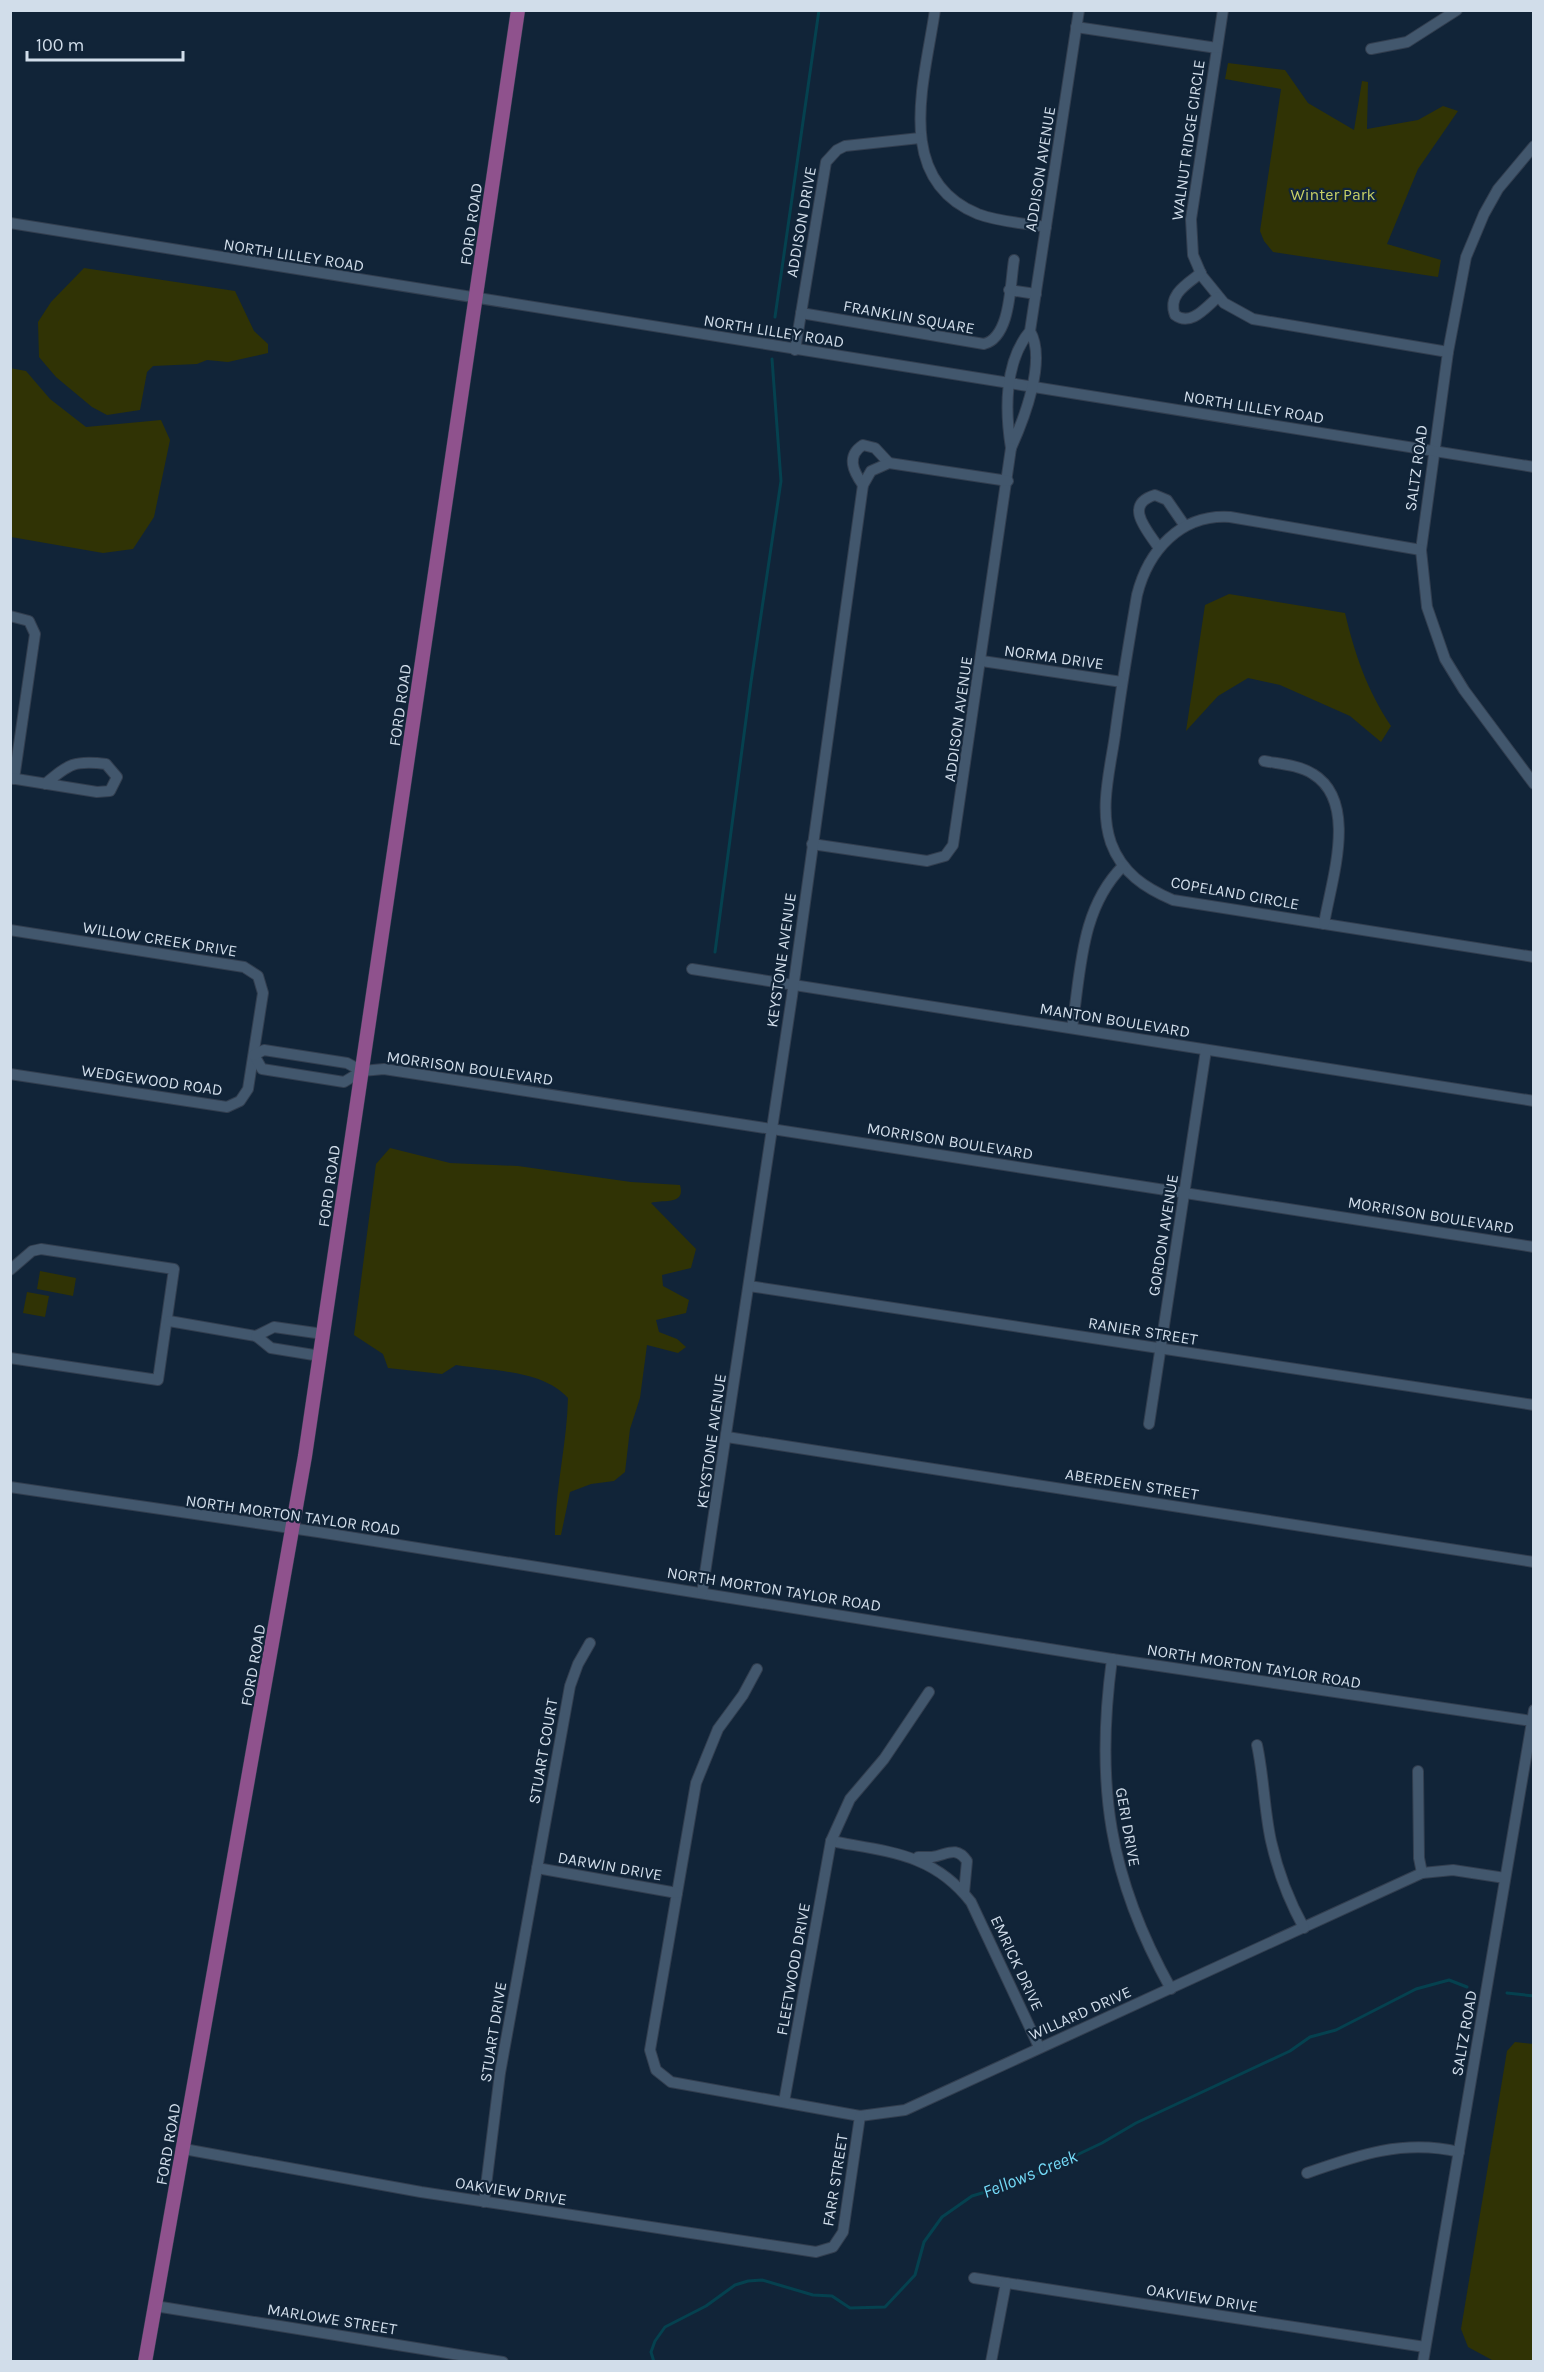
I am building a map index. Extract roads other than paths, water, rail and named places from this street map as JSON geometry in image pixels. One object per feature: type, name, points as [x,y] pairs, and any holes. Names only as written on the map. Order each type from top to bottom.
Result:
[{"type":"main road","name":"FORD ROAD","points":[[145,2361],[293,1528],[477,299],[518,10]]},
{"type":"street","points":[[935,10],[919,120],[920,138],[932,173],[953,198],[986,216],[1046,227]]},
{"type":"street","name":"ADDISON AVENUE","points":[[812,844],[927,861],[945,856],[956,840],[1008,481],[1011,448],[1007,425],[1009,383],[1022,341],[1030,331],[1079,10]]},
{"type":"street","name":"WALNUT RIDGE CIRCLE","points":[[1223,10],[1191,219],[1191,244],[1201,273],[1218,297],[1235,311],[1267,323],[1448,352]]},
{"type":"street","points":[[1371,49],[1407,42],[1457,10]]},
{"type":"street","points":[[1077,27],[1217,48]]},
{"type":"street","name":"ADDISON DRIVE","points":[[795,350],[825,168],[830,156],[845,147],[920,138]]},
{"type":"street","name":"SALTZ ROAD","points":[[1532,151],[1498,189],[1474,235],[1460,283],[1448,352],[1421,550],[1427,607],[1445,658],[1464,690],[1533,784]]},
{"type":"street","name":"NORTH LILLEY ROAD","points":[[10,224],[1533,467]]},
{"type":"street","name":"FRANKLIN SQUARE","points":[[801,313],[984,344],[993,341],[1002,330],[1014,260]]},
{"type":"street","points":[[1201,273],[1174,296],[1172,308],[1175,315],[1186,320],[1192,318],[1218,297]]},
{"type":"street","points":[[1009,290],[1036,294]]},
{"type":"street","name":"ADDISON AVENUE","points":[[1011,448],[1034,387],[1035,340],[1030,331]]},
{"type":"street","points":[[889,464],[875,448],[863,445],[853,454],[851,462],[863,485],[872,471],[889,464],[1008,481]]},
{"type":"street","name":"KEYSTONE AVENUE","points":[[702,1593],[794,985],[863,485]]},
{"type":"street","points":[[1159,548],[1140,518],[1139,506],[1145,498],[1155,495],[1167,501],[1185,526]]},
{"type":"street","name":"COPELAND CIRCLE","points":[[1421,550],[1216,516],[1185,526],[1159,548],[1142,576],[1122,682],[1105,811],[1111,842],[1123,866],[1143,885],[1173,900],[1533,957]]},
{"type":"street","points":[[10,616],[29,621],[35,634],[12,778],[45,784],[105,792],[114,787],[117,777],[106,764],[78,761],[63,769],[45,784]]},
{"type":"street","name":"NORMA DRIVE","points":[[982,661],[1122,682]]},
{"type":"street","points":[[1264,761],[1312,773],[1330,789],[1337,804],[1339,831],[1324,924]]},
{"type":"street","points":[[1072,1028],[1090,916],[1103,889],[1123,866]]},
{"type":"street","name":"WILLOW CREEK DRIVE","points":[[10,930],[244,967],[252,971],[261,982],[264,993],[254,1055]]},
{"type":"street","name":"MANTON BOULEVARD","points":[[692,969],[1533,1101]]},
{"type":"street","points":[[264,1050],[347,1063],[362,1071],[344,1082],[330,1080],[262,1069],[254,1055],[264,1050]]},
{"type":"street","name":"GORDON AVENUE","points":[[1149,1424],[1206,1050]]},
{"type":"street","name":"WEDGEWOOD ROAD","points":[[10,1074],[222,1108],[234,1105],[244,1097],[254,1055]]},
{"type":"street","name":"MORRISON BOULEVARD","points":[[362,1071],[384,1069],[1533,1247]]},
{"type":"street","points":[[10,1270],[32,1251],[41,1249],[174,1269],[169,1322],[158,1380],[10,1358]]},
{"type":"street","name":"RANIER STREET","points":[[749,1286],[1533,1405]]},
{"type":"street","points":[[169,1322],[256,1336],[271,1348],[320,1356]]},
{"type":"street","points":[[256,1336],[274,1327],[323,1334]]},
{"type":"street","name":"ABERDEEN STREET","points":[[727,1437],[1533,1562]]},
{"type":"street","name":"NORTH MORTON TAYLOR ROAD","points":[[10,1487],[293,1528],[1112,1659],[1533,1716]]},
{"type":"street","name":"STUART COURT","points":[[537,1868],[570,1686],[578,1664],[590,1643]]},
{"type":"street","name":"GERI DRIVE","points":[[1112,1659],[1104,1747],[1109,1823],[1119,1866],[1134,1911],[1171,1989]]},
{"type":"street","points":[[677,1893],[696,1783],[702,1764],[718,1729],[743,1695],[757,1669]]},
{"type":"street","name":"FLEETWOOD DRIVE","points":[[784,2102],[831,1841],[850,1799],[884,1759],[929,1692]]},
{"type":"street","name":"SALTZ ROAD","points":[[1423,2361],[1533,1716]]},
{"type":"street","points":[[1257,1745],[1265,1780],[1268,1822],[1275,1857],[1286,1891],[1304,1928]]},
{"type":"street","points":[[1418,1771],[1419,1858],[1422,1873]]},
{"type":"street","name":"EMRICK DRIVE","points":[[831,1841],[914,1857],[933,1857],[951,1851],[958,1852],[967,1861],[964,1893]]},
{"type":"street","name":"EMRICK DRIVE","points":[[914,1857],[945,1874],[964,1893],[981,1920],[1039,2047]]},
{"type":"street","name":"DARWIN DRIVE","points":[[537,1868],[677,1893]]},
{"type":"street","name":"STUART DRIVE","points":[[484,2202],[500,2073],[537,1868]]},
{"type":"street","name":"WILLARD DRIVE","points":[[677,1893],[650,2050],[652,2063],[658,2073],[665,2079],[679,2084],[860,2116],[884,2114],[918,2106],[1039,2047],[1422,1873],[1453,1870],[1505,1878]]},
{"type":"street","name":"FARR STREET","points":[[833,2247],[843,2232],[860,2116]]},
{"type":"street","points":[[1307,2173],[1366,2153],[1396,2147],[1427,2146],[1459,2152]]},
{"type":"street","name":"OAKVIEW DRIVE","points":[[184,2149],[484,2202],[798,2250],[823,2252],[833,2247]]},
{"type":"street","name":"OAKVIEW DRIVE","points":[[974,2278],[1425,2347]]},
{"type":"street","points":[[992,2361],[1006,2283]]},
{"type":"street","name":"MARLOWE STREET","points":[[155,2306],[503,2361]]},
{"type":"waterway","points":[[775,317],[819,10]]},
{"type":"waterway","points":[[715,952],[751,682],[781,481],[772,359]]},
{"type":"waterway","name":"Fellows Creek","points":[[654,2362],[651,2352],[655,2341],[665,2327],[706,2306],[735,2285],[748,2281],[762,2280],[813,2295],[832,2296],[850,2308],[885,2307],[915,2275],[924,2242],[942,2217],[972,2196],[1022,2181],[1102,2143],[1136,2123],[1290,2051],[1310,2037],[1336,2030],[1416,1989],[1449,1980],[1467,1987]]},
{"type":"waterway","name":"Fellows Creek","points":[[1507,1993],[1534,1996]]},
{"type":"park label","name":"Winter Park","points":[[1333,194]]}]
